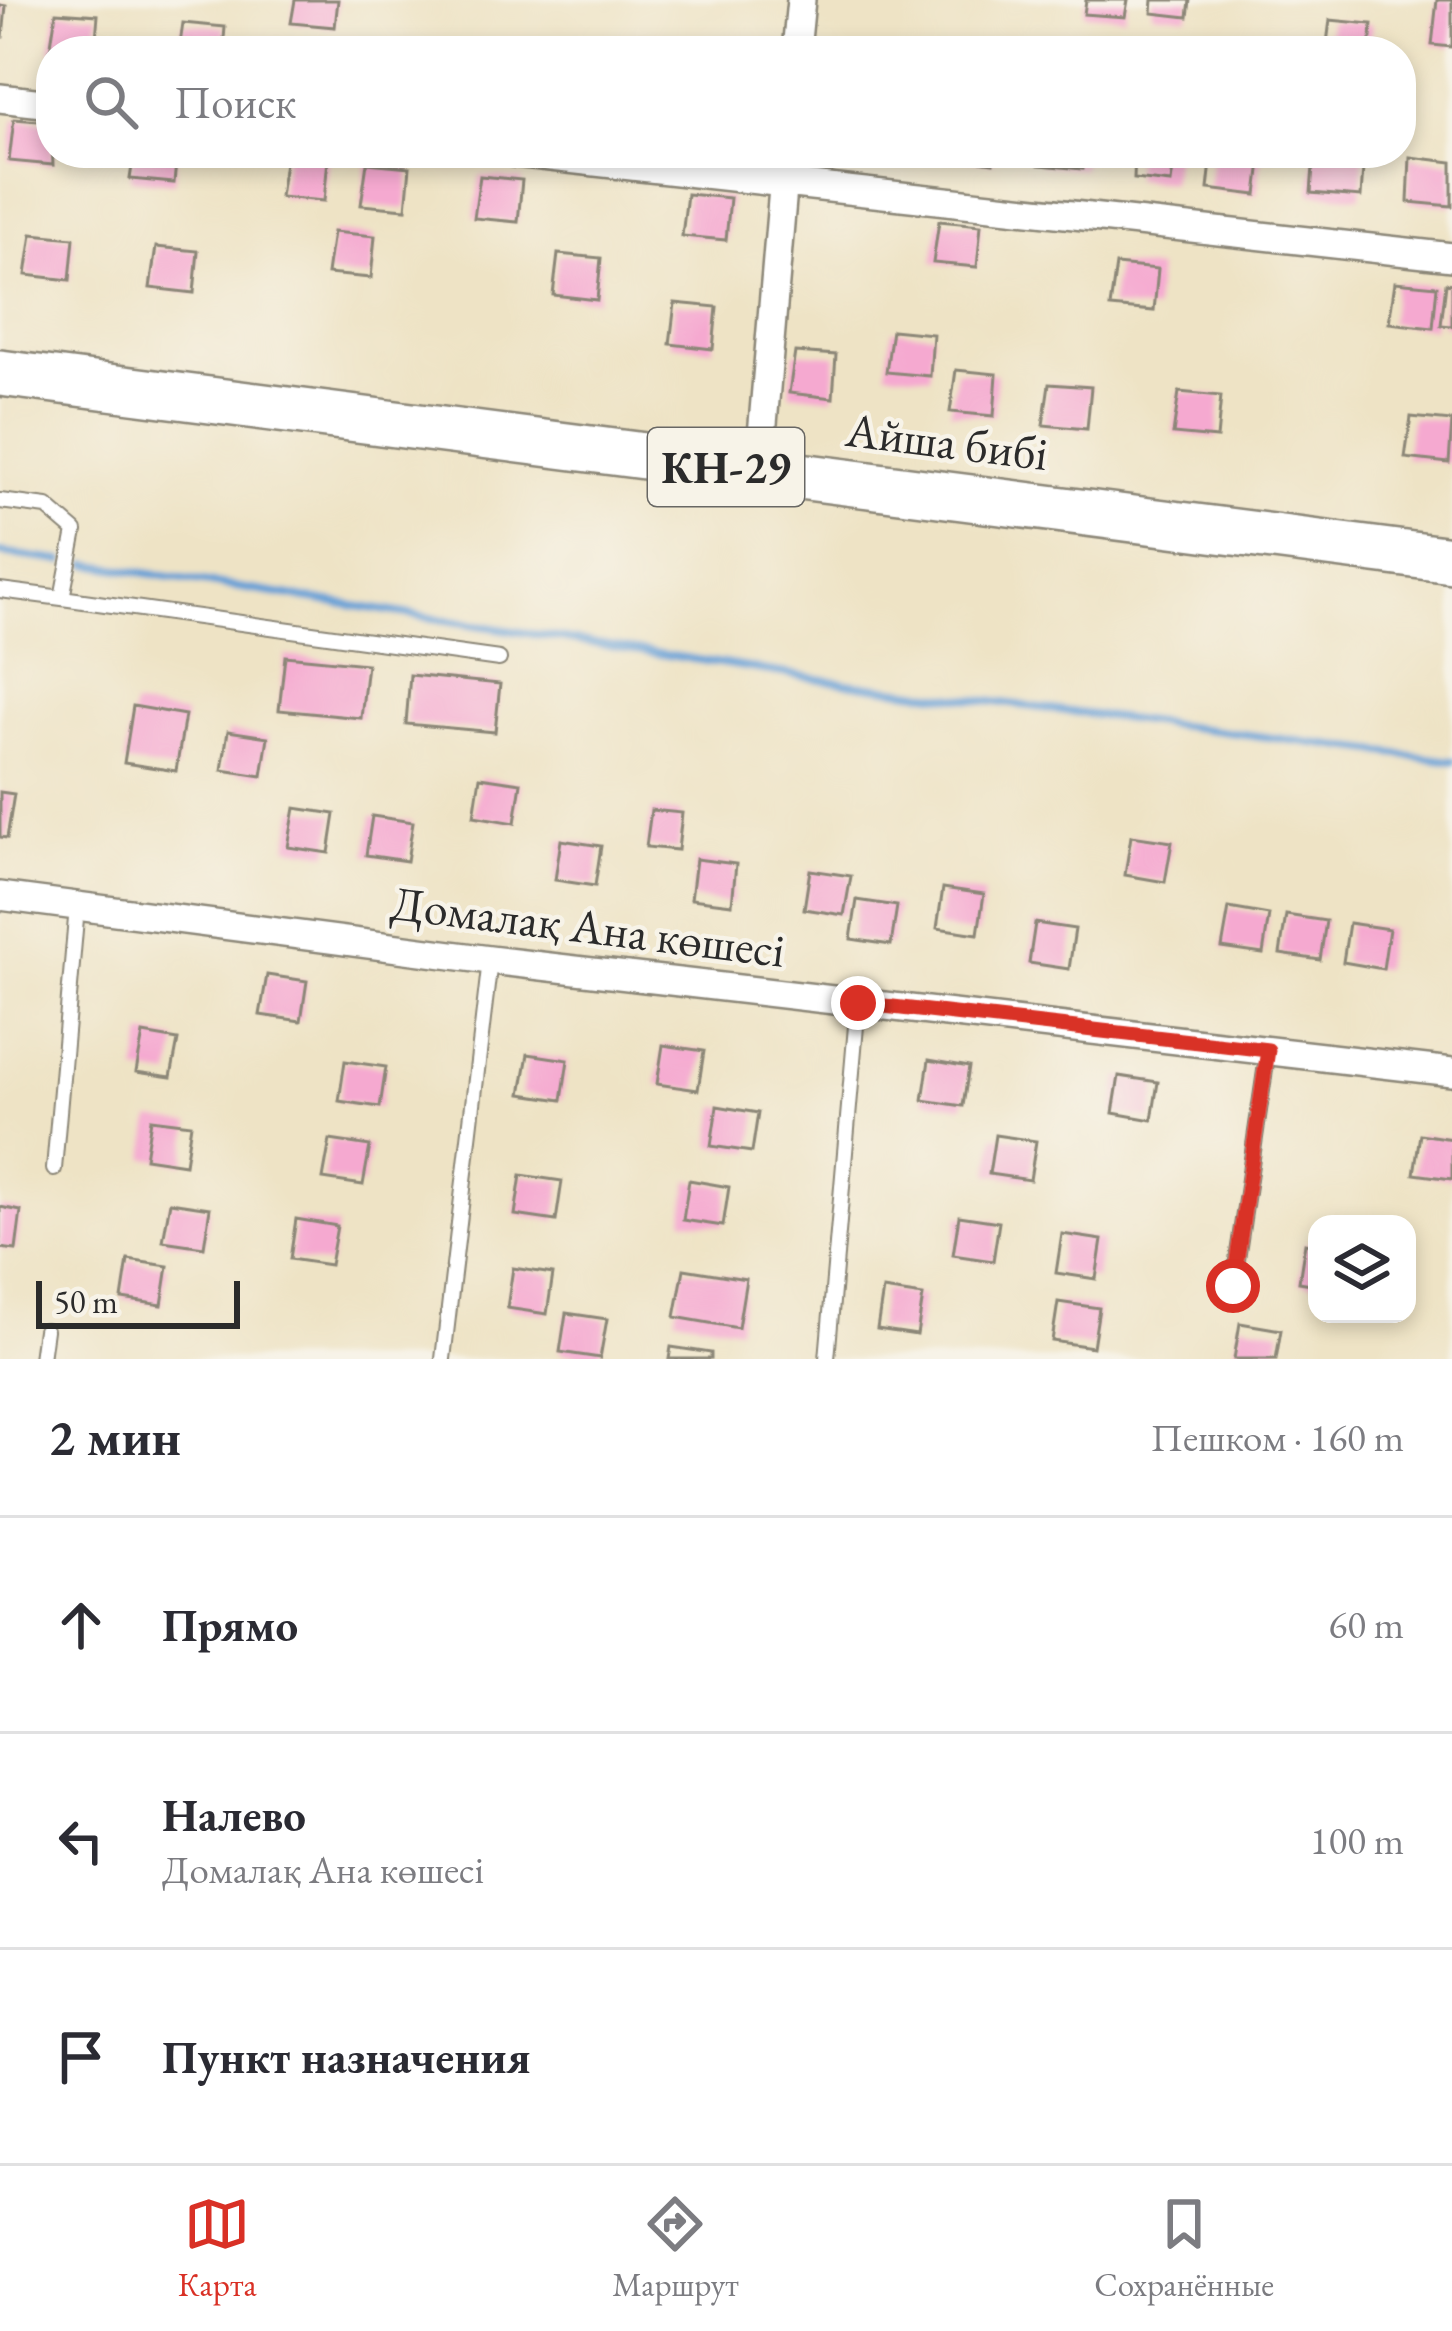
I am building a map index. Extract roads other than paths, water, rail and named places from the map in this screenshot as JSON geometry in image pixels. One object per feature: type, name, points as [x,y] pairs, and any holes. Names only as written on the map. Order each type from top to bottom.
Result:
[{"type":"main road","name":"Айша бибі","points":[[0,373],[1452,560]]},
{"type":"street","points":[[797,36],[801,0]]},
{"type":"street","points":[[0,98],[36,102]]},
{"type":"street","points":[[654,168],[1452,257]]},
{"type":"street","points":[[759,471],[785,168]]},
{"type":"street","name":"Домалақ Ана көшесі","points":[[0,896],[490,960],[1452,1072]]},
{"type":"lane","points":[[0,501],[47,507],[75,530],[62,598]]},
{"type":"lane","points":[[0,590],[499,658]]},
{"type":"lane","points":[[54,1169],[77,907]]},
{"type":"lane","points":[[442,1359],[490,960]]},
{"type":"lane","points":[[827,1359],[858,1003]]},
{"type":"lane","points":[[1233,1286],[1268,1050]]},
{"type":"lane","points":[[41,1359],[45,1330]]},
{"type":"waterway","points":[[0,553],[62,561]]},
{"type":"waterway","points":[[88,564],[832,681],[1452,761]]}]
